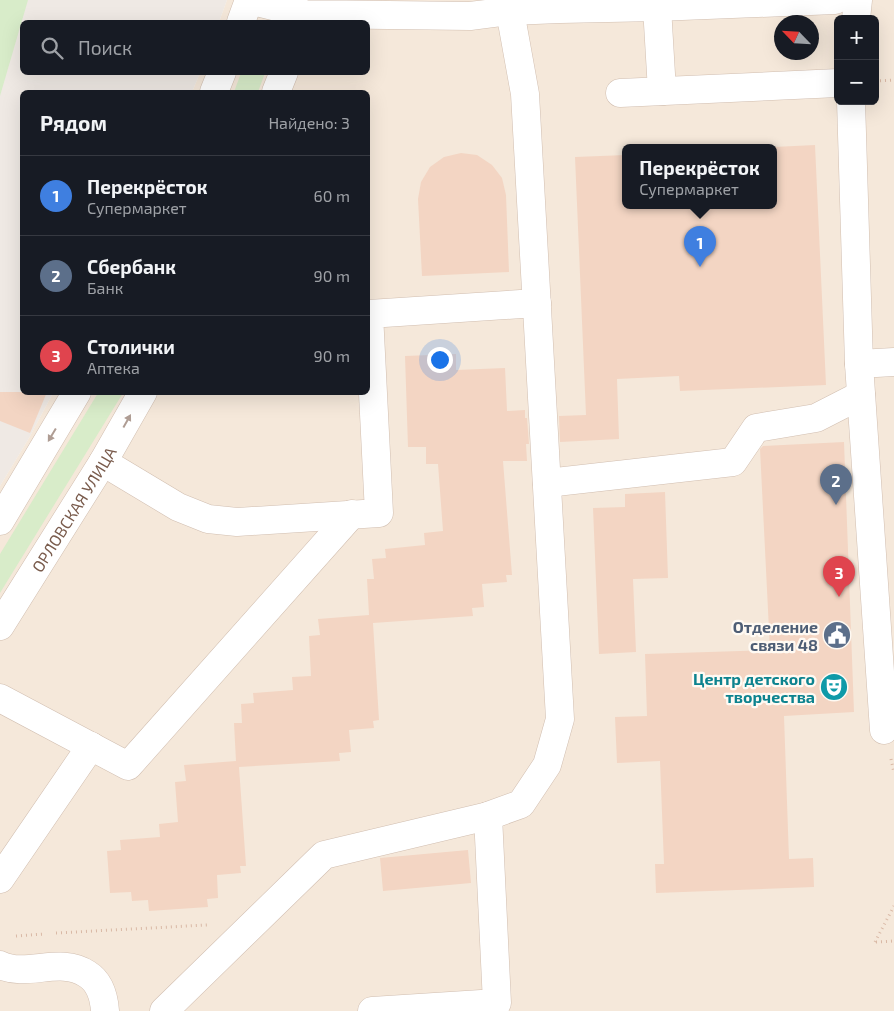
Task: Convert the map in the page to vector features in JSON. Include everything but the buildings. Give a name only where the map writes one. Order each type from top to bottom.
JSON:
[{"type":"street","points":[[241,20],[249,0],[306,12],[470,16],[510,11],[835,0]]},
{"type":"street","points":[[856,15],[858,0]]},
{"type":"street","points":[[656,7],[662,91]]},
{"type":"street","points":[[164,1011],[324,855],[431,828],[488,816],[521,804],[547,765],[560,719],[525,94],[510,11]]},
{"type":"street","points":[[215,90],[221,75]]},
{"type":"street","points":[[277,90],[283,75]]},
{"type":"street","points":[[620,93],[834,83]]},
{"type":"street","points":[[851,105],[859,364],[884,730]]},
{"type":"street","points":[[103,462],[178,507],[208,519],[237,522],[379,512],[370,314],[537,303]]},
{"type":"street","points":[[859,364],[894,362]]},
{"type":"street","points":[[0,521],[75,395]]},
{"type":"street","name":"ОРЛОВСКАЯ УЛИЦА","points":[[0,626],[103,462],[141,395]]},
{"type":"street","points":[[547,482],[733,462],[756,428],[816,418],[861,395]]},
{"type":"street","points":[[0,698],[128,766],[352,514]]},
{"type":"street","points":[[0,879],[91,746]]},
{"type":"street","points":[[372,1011],[497,1003],[488,816]]},
{"type":"street","points":[[0,965],[18,969],[64,966],[81,970],[92,977],[100,987],[105,1011]]},
{"type":"path","points":[[879,81],[894,80]]},
{"type":"path","points":[[894,906],[876,942],[894,941]]},
{"type":"path","points":[[10,936],[255,922]]},
{"type":"shaded area","points":[[0,0],[227,0],[220,20],[20,20],[20,75],[199,75],[193,90],[20,90],[20,395],[52,395],[0,486]]},
{"type":"shaded area","points":[[227,0],[894,0],[894,1011],[0,1011],[0,486],[52,395],[370,395],[370,90],[193,90],[199,75],[370,75],[370,20],[220,20]]},
{"type":"green space","points":[[0,0],[28,0],[22,20],[20,20],[20,27],[0,96]]},
{"type":"green space","points":[[240,75],[264,75],[259,90],[235,90]]},
{"type":"green space","points":[[97,395],[122,395],[0,593],[0,554]]},
{"type":"place","name":"Перекрёсток","points":[[700,267]]},
{"type":"place","name":"Сбербанк","points":[[836,505]]},
{"type":"place","name":"Столички","points":[[839,597]]},
{"type":"place","name":"Отделение связи 48","points":[[837,635]]},
{"type":"place","name":"Центр детского творчества","points":[[834,687]]}]
